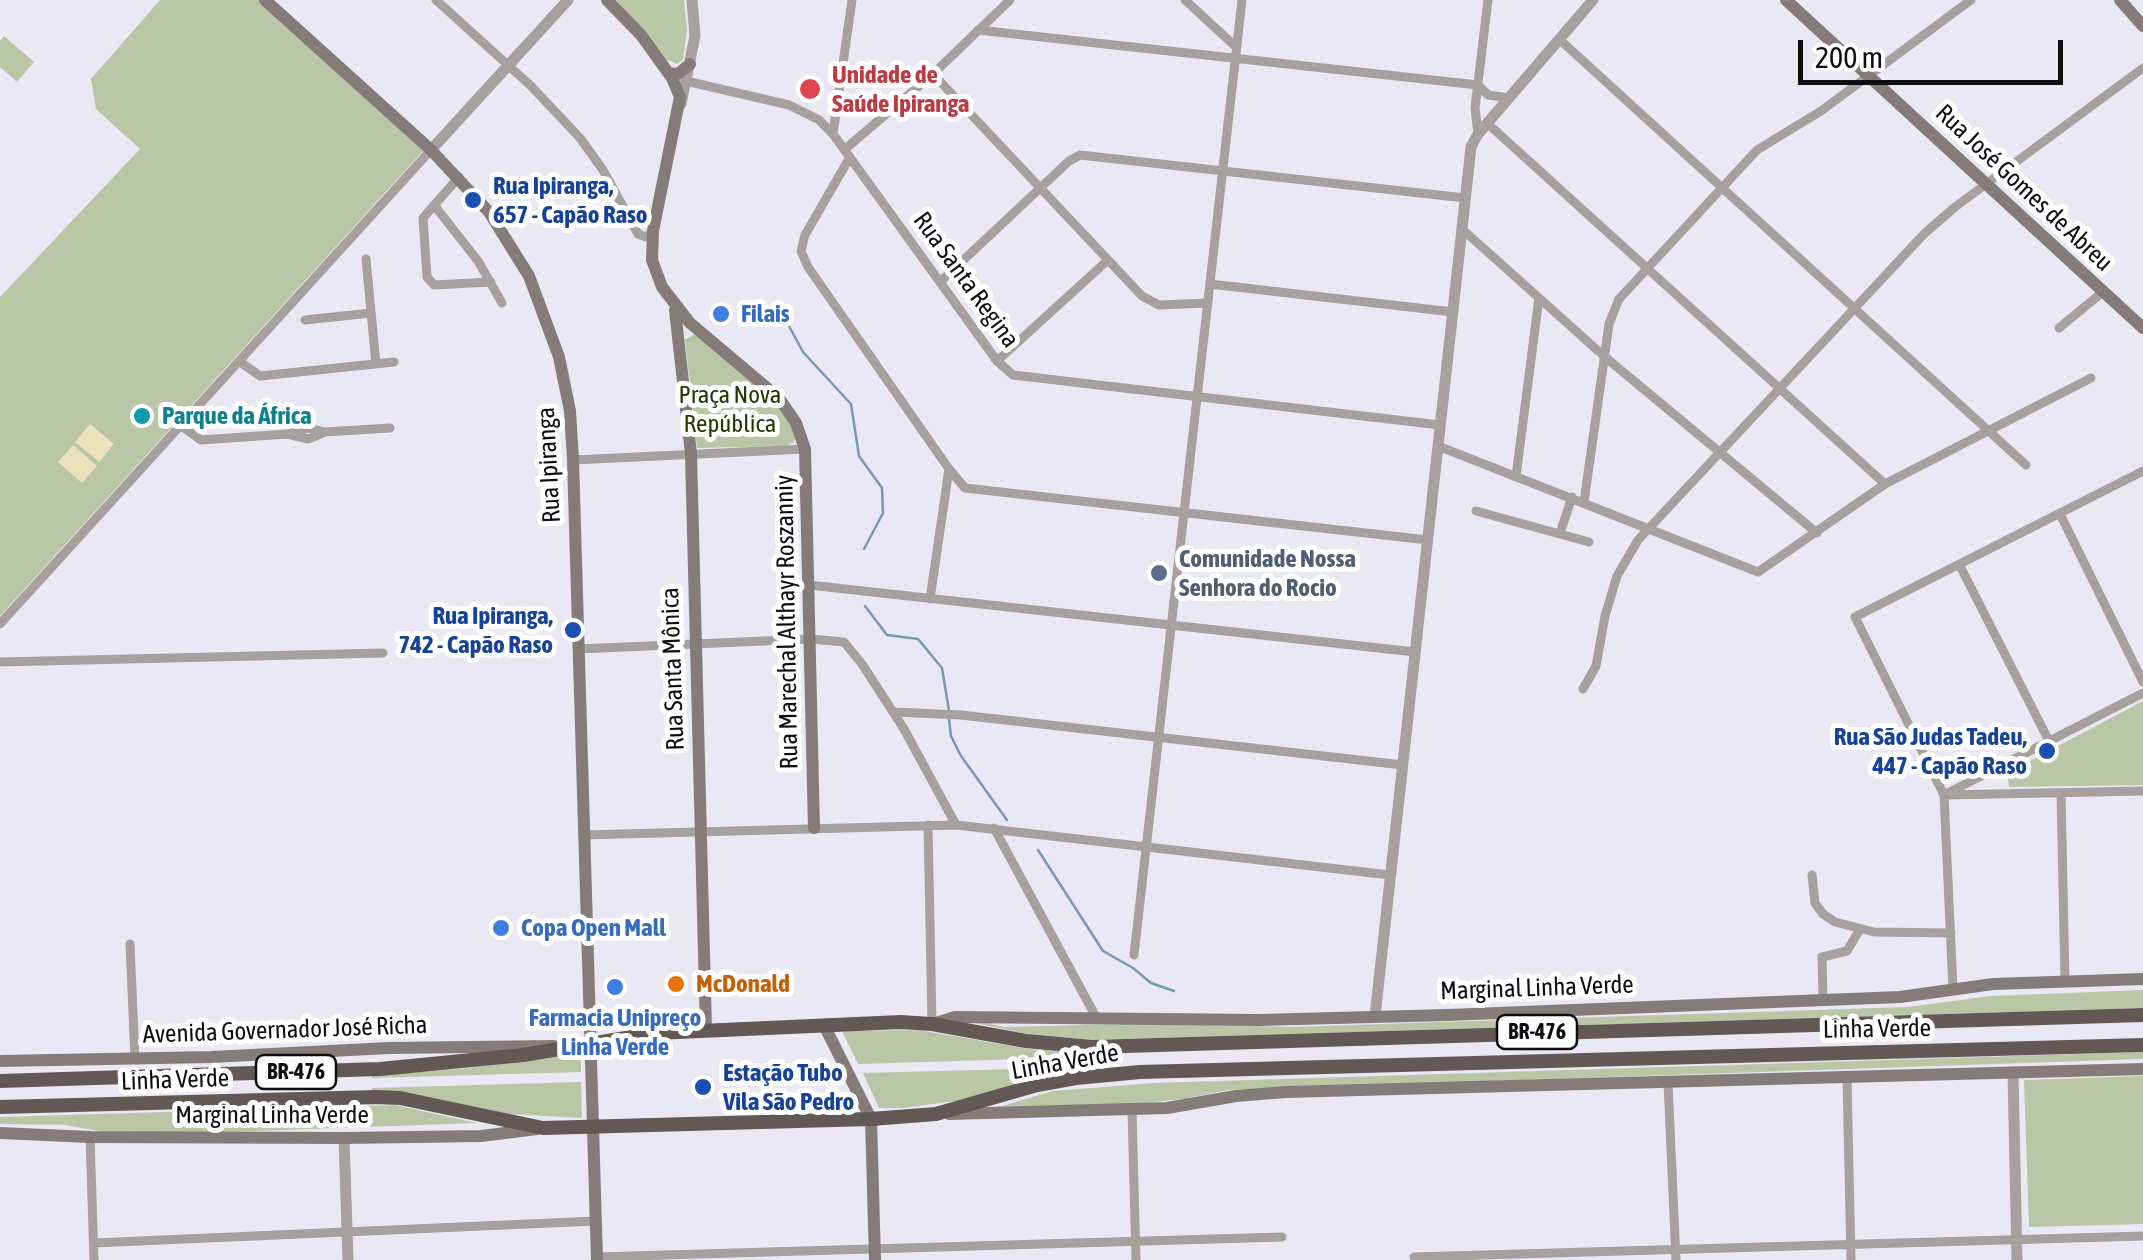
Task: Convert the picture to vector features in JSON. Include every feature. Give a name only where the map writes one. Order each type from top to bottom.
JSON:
[{"type":"highway","name":"Linha Verde","points":[[0,1081],[380,1069],[523,1055],[706,1030],[824,1025],[932,1024],[1026,1042],[1092,1047],[2143,1015]]},
{"type":"highway","name":"Linha Verde","points":[[0,1107],[400,1098],[543,1128],[936,1114],[1037,1085],[1140,1072],[2143,1045]]},
{"type":"main road","points":[[607,0],[641,35],[679,90],[681,104]]},
{"type":"main road","name":"Rua José Gomes de Abreu","points":[[1786,0],[2143,328]]},
{"type":"main road","points":[[2120,0],[2143,26]]},
{"type":"main road","name":"Rua Ipiranga","points":[[274,3],[431,150],[504,232],[539,298],[567,390],[573,460],[597,1258]]},
{"type":"main road","points":[[668,73],[678,74],[690,64]]},
{"type":"main road","name":"Rua Marechal Althayr Roszanniy","points":[[681,104],[653,232],[652,260],[675,308],[779,398],[796,423],[805,449],[814,828]]},
{"type":"main road","name":"Rua Santa Mônica","points":[[675,308],[691,454],[706,1030]]},
{"type":"main road","name":"Marginal Linha Verde","points":[[932,1024],[955,1017],[1260,1020],[1375,1016],[1900,996],[1993,984],[2143,979]]},
{"type":"main road","points":[[824,1025],[871,1118],[874,1254]]},
{"type":"main road","name":"Avenida Governador José Richa","points":[[0,1062],[572,1046]]},
{"type":"main road","points":[[936,1114],[1132,1110],[1286,1092],[2143,1069]]},
{"type":"main road","name":"Marginal Linha Verde","points":[[0,1133],[344,1138],[481,1136],[543,1128]]},
{"type":"street","points":[[436,0],[555,110],[587,147],[636,231],[644,237],[653,232]]},
{"type":"street","points":[[0,624],[568,0]]},
{"type":"street","name":"Rua Marechal Althayr Roszanniy","points":[[681,104],[695,36],[692,0]]},
{"type":"street","points":[[833,134],[852,0]]},
{"type":"street","points":[[1010,0],[847,154],[805,235],[801,251],[950,470],[965,488],[1428,540]]},
{"type":"street","points":[[1185,0],[1236,47]]},
{"type":"street","points":[[1134,954],[1242,0]]},
{"type":"street","points":[[1478,134],[1475,116],[1488,0]]},
{"type":"street","points":[[1375,1016],[1472,147],[1487,123],[1593,0]]},
{"type":"street","points":[[1584,502],[1615,306],[1757,150],[1869,76],[1971,0]]},
{"type":"street","points":[[978,30],[1478,84],[1488,94],[1508,98]]},
{"type":"street","points":[[1559,40],[2026,465]]},
{"type":"street","points":[[1584,689],[1596,666],[1617,576],[1630,550],[1650,527],[1924,234],[2143,68]]},
{"type":"street","points":[[933,74],[1150,301],[1169,306],[1208,304]]},
{"type":"street","name":"Rua Santa Regina","points":[[686,81],[799,108],[818,120],[833,134],[997,361],[1013,376],[1440,425]]},
{"type":"street","points":[[1487,123],[1884,484]]},
{"type":"street","points":[[940,282],[1070,161],[1085,155],[1466,198]]},
{"type":"street","points":[[431,298],[434,285],[426,270],[423,218],[458,178]]},
{"type":"street","points":[[434,206],[467,244],[502,303]]},
{"type":"street","points":[[1462,229],[1605,357],[1816,532]]},
{"type":"street","points":[[366,259],[376,364]]},
{"type":"street","points":[[997,361],[1108,260]]},
{"type":"street","points":[[434,285],[491,282]]},
{"type":"street","points":[[1210,284],[1453,312]]},
{"type":"street","points":[[2059,328],[2104,292]]},
{"type":"street","points":[[1516,476],[1539,298]]},
{"type":"street","points":[[305,320],[371,313]]},
{"type":"street","points":[[239,361],[260,376],[394,362]]},
{"type":"street","points":[[1438,446],[1758,572],[1884,484],[2090,378]]},
{"type":"street","points":[[180,426],[198,440],[287,434],[309,428],[325,432],[390,428]]},
{"type":"street","points":[[573,460],[805,449]]},
{"type":"street","points":[[930,598],[950,470]]},
{"type":"street","points":[[1953,990],[1944,796],[1855,616],[2143,472]]},
{"type":"street","points":[[1560,533],[1572,498]]},
{"type":"street","points":[[1476,511],[1589,542]]},
{"type":"street","points":[[2060,514],[2143,682]]},
{"type":"street","points":[[1959,564],[2049,741]]},
{"type":"street","points":[[810,585],[1415,652]]},
{"type":"street","points":[[579,649],[838,640],[849,646],[894,712],[956,825]]},
{"type":"street","points":[[0,662],[383,654]]},
{"type":"street","points":[[1944,796],[2143,693]]},
{"type":"street","points":[[894,712],[961,714],[1402,765]]},
{"type":"street","points":[[1997,768],[1999,794]]},
{"type":"street","points":[[1944,796],[2143,791]]},
{"type":"street","points":[[2061,793],[2065,981]]},
{"type":"street","points":[[928,825],[932,1024]]},
{"type":"street","points":[[584,835],[956,825],[1390,875]]},
{"type":"street","points":[[994,828],[1096,1018]]},
{"type":"street","points":[[1812,875],[1813,896],[1823,914],[1836,922],[1884,933],[1951,933]]},
{"type":"street","points":[[1823,999],[1822,957],[1847,951],[1860,930]]},
{"type":"street","points":[[130,944],[135,1058]]},
{"type":"street","points":[[2012,1074],[2017,1260]]},
{"type":"street","points":[[1847,1079],[1851,1260]]},
{"type":"street","points":[[1668,1083],[1676,1255]]},
{"type":"street","points":[[1132,1110],[1136,1260]]},
{"type":"street","points":[[90,1137],[94,1260]]},
{"type":"street","points":[[344,1138],[348,1260]]},
{"type":"street","points":[[94,1243],[596,1221]]},
{"type":"street","points":[[597,1258],[874,1254],[1282,1236]]},
{"type":"street","points":[[1414,1257],[1676,1255],[1850,1242],[2143,1236]]},
{"type":"green space","points":[[160,0],[258,0],[423,151],[0,616],[0,297],[140,149],[96,109],[91,79]]},
{"type":"green space","points":[[616,0],[684,0],[687,30],[683,60],[677,64],[667,60]]},
{"type":"green space","points":[[4,36],[34,62],[17,82],[0,67],[0,41]]},
{"type":"green space","name":"Praça Nova República","points":[[699,336],[774,401],[791,422],[794,442],[786,446],[697,448],[685,340]]},
{"type":"green space","points":[[2143,701],[2143,785],[2009,787],[2007,773]]},
{"type":"green space","points":[[2143,990],[2143,1008],[1093,1040],[1032,1035],[965,1021],[990,1019],[991,1024],[1004,1027],[1168,1023],[1288,1027],[1908,1007],[1991,996]]},
{"type":"green space","points":[[918,1030],[1029,1049],[1090,1053],[1090,1057],[858,1064],[842,1031]]},
{"type":"green space","points":[[581,1052],[581,1072],[372,1078],[372,1075],[461,1069]]},
{"type":"green space","points":[[2143,1052],[2143,1059],[1229,1090],[1126,1105],[1002,1106],[1053,1091],[1154,1083]]},
{"type":"green space","points":[[1091,1067],[964,1100],[903,1108],[879,1108],[863,1073]]},
{"type":"green space","points":[[2143,1076],[2143,1224],[2029,1227],[2024,1080]]},
{"type":"green space","points":[[581,1082],[582,1118],[509,1114],[428,1097],[372,1091],[372,1088]]},
{"type":"green space","points":[[395,1105],[477,1123],[227,1132],[99,1131],[65,1125],[0,1124],[0,1117]]},
{"type":"sand","points":[[90,424],[114,444],[99,462],[75,442]]},
{"type":"sand","points":[[73,445],[97,466],[82,483],[58,462]]},
{"type":"waterway","points":[[783,315],[803,352],[851,404],[859,456],[882,488],[883,513],[864,549]]},
{"type":"waterway","points":[[865,606],[887,635],[918,639],[942,668],[949,711]]},
{"type":"waterway","points":[[949,719],[951,736],[961,756],[1007,820]]},
{"type":"waterway","points":[[1038,850],[1103,951],[1151,983],[1174,991]]},
{"type":"place","name":"Unidade de Saúde Ipiranga","points":[[810,89]]},
{"type":"place","name":"Rua Ipiranga, 657 - Capão Raso","points":[[473,200]]},
{"type":"place","name":"Filais","points":[[721,314]]},
{"type":"place","name":"Parque da África","points":[[142,416]]},
{"type":"place","name":"Comunidade Nossa Senhora do Rocio","points":[[1159,573]]},
{"type":"place","name":"Rua Ipiranga, 742 - Capão Raso","points":[[573,630]]},
{"type":"place","name":"Rua São Judas Tadeu, 447 - Capão Raso","points":[[2047,751]]},
{"type":"place","name":"Copa Open Mall","points":[[501,928]]},
{"type":"place","name":"McDonald","points":[[676,984]]},
{"type":"place","name":"Farmacia Unipreço Linha Verde","points":[[615,987]]},
{"type":"place","name":"Estação Tubo Vila São Pedro","points":[[703,1087]]}]
